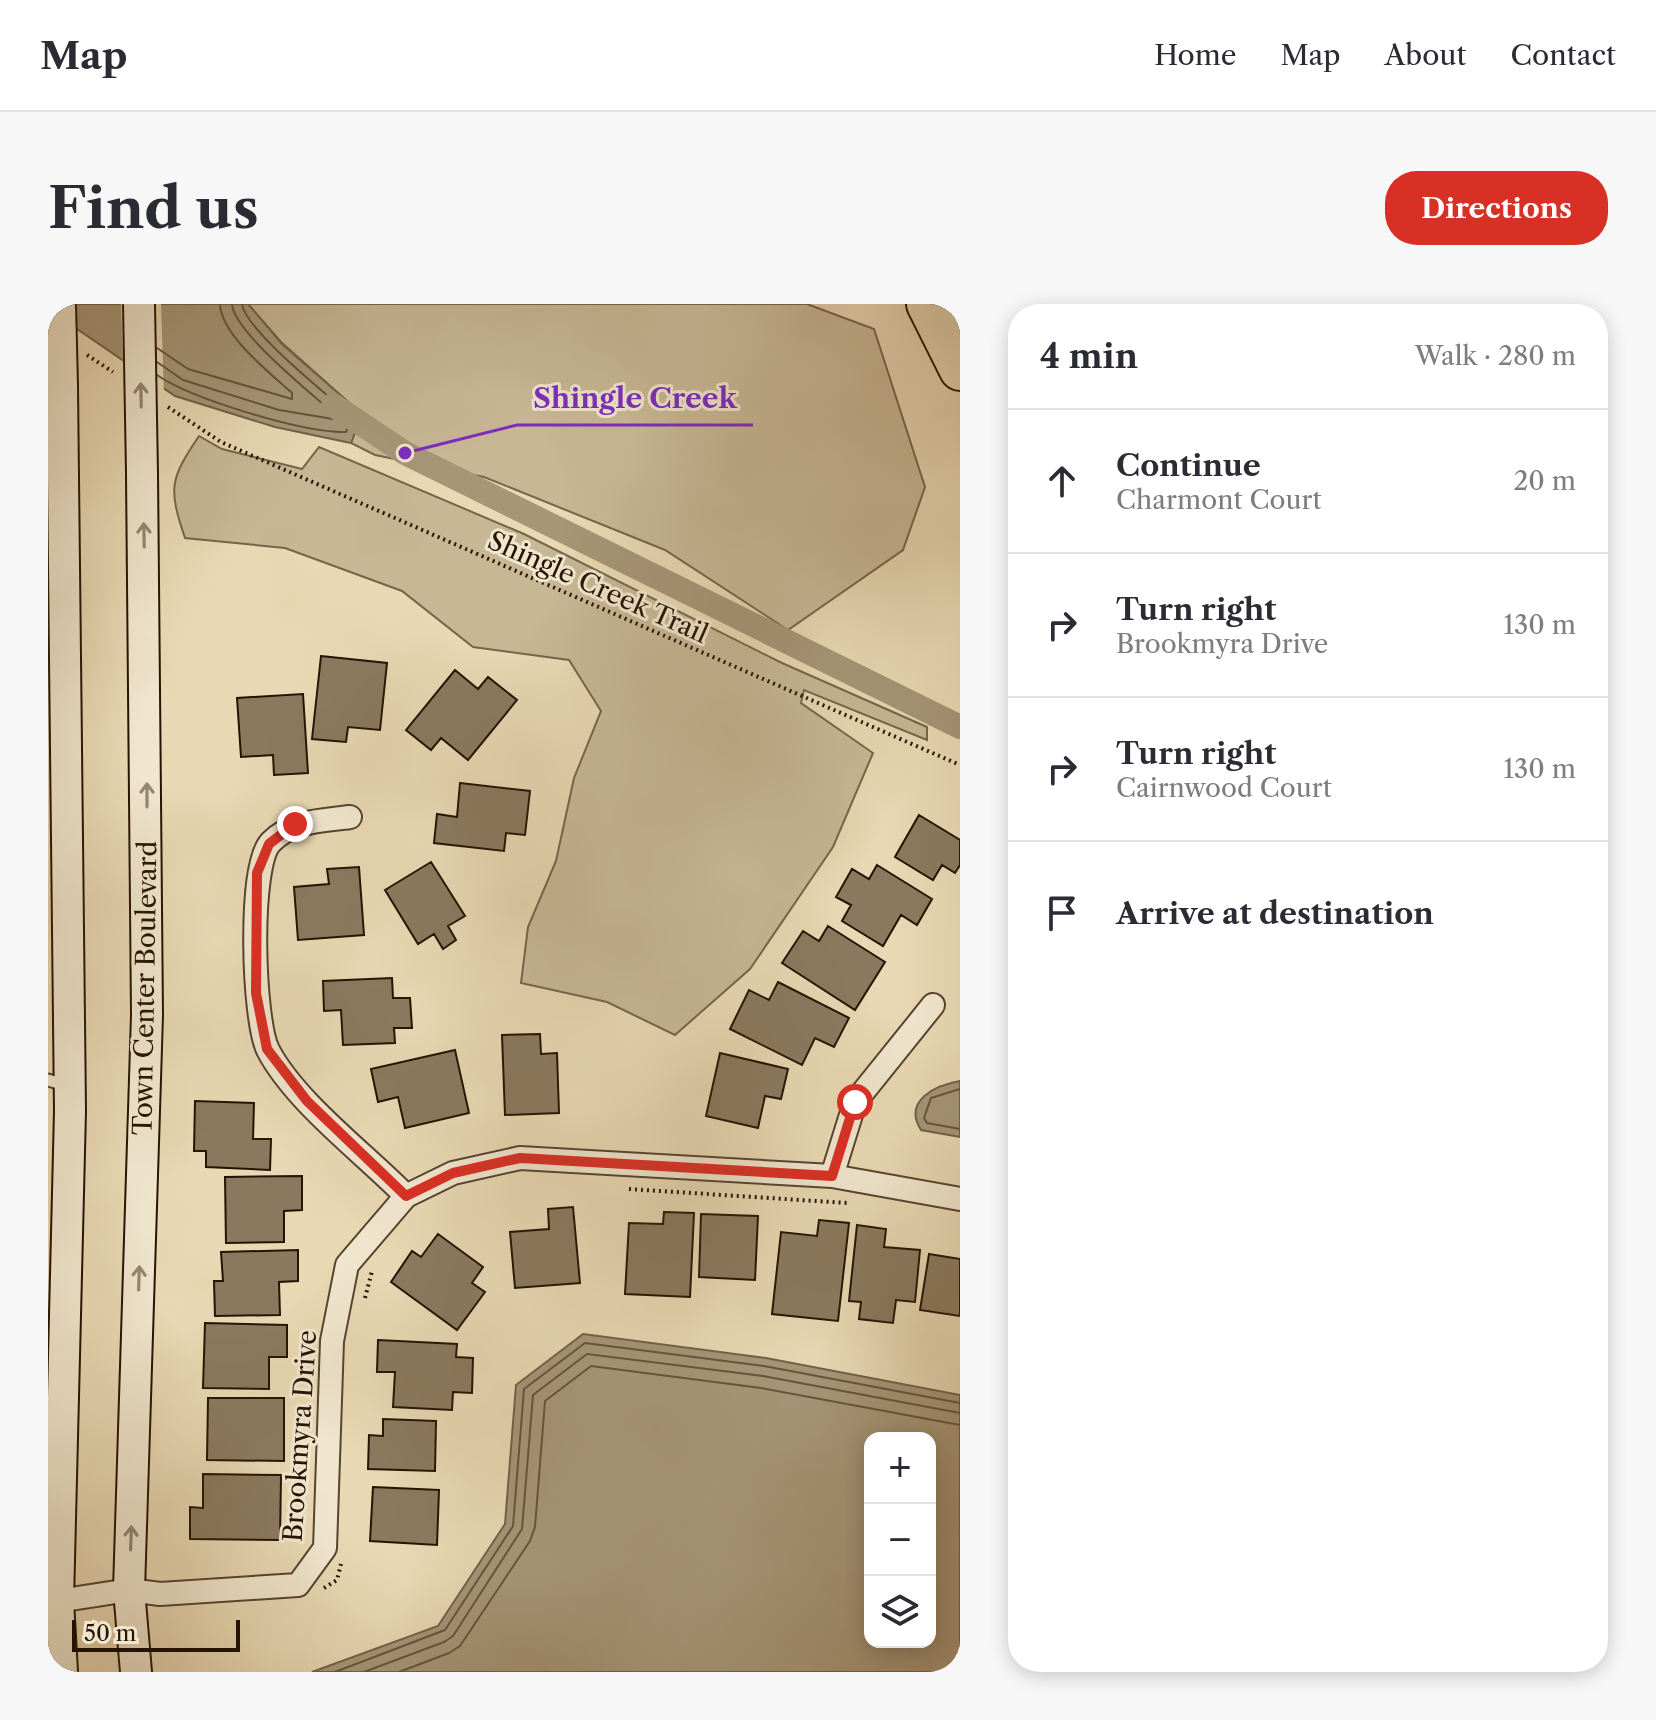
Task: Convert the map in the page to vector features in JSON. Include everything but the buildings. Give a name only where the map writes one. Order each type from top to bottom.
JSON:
[{"type":"highway","points":[[927,304],[960,370]]},
{"type":"street","points":[[60,304],[59,1083],[53,1602],[62,1672]]},
{"type":"street","name":"Town Center Boulevard","points":[[136,1672],[129,1590],[147,1015],[139,304]]},
{"type":"street","points":[[350,817],[295,824],[269,844],[257,873],[256,993],[267,1049],[307,1101],[406,1196]]},
{"type":"street","points":[[832,1176],[855,1102],[933,1005]]},
{"type":"street","name":"Brookmyra Drive","points":[[53,1602],[129,1590],[160,1594],[298,1585],[325,1548],[332,1341],[347,1265],[406,1196],[453,1173],[520,1158],[832,1176],[960,1199]]},
{"type":"path","name":"Shingle Creek Trail","points":[[221,442],[960,765]]},
{"type":"path","points":[[622,1188],[856,1204]]},
{"type":"path","points":[[364,1303],[376,1257]]},
{"type":"path","points":[[315,1594],[337,1580],[344,1552]]},
{"type":"shaded area","points":[[248,304],[807,304],[874,329],[925,487],[903,550],[788,630],[665,550],[484,477],[375,455],[351,443],[359,422],[354,407],[281,342]]},
{"type":"shaded area","points":[[199,436],[222,449],[302,469],[319,447],[524,534],[782,663],[927,727],[927,740],[804,690],[801,703],[873,753],[833,847],[750,969],[675,1035],[607,1002],[521,983],[528,927],[556,861],[574,778],[601,711],[569,660],[473,647],[402,591],[285,548],[185,538],[176,507],[175,484],[182,463]]},
{"type":"water","points":[[48,304],[248,304],[282,344],[354,407],[359,422],[351,443],[275,427],[175,396],[48,309]]},
{"type":"water","points":[[960,1081],[960,1137],[921,1130],[916,1119],[919,1102],[933,1090]]},
{"type":"water","points":[[583,1334],[766,1358],[960,1395],[960,1672],[312,1672],[438,1626],[505,1524],[516,1385]]},
{"type":"pier","points":[[121,304],[161,304],[164,394],[123,365]]},
{"type":"waterway","points":[[333,405],[405,453],[960,727]]},
{"type":"place","name":"Shingle Creek","points":[[405,453]]},
{"type":"route","points":[[295,824],[269,844],[257,873],[256,993],[267,1049],[307,1101],[406,1196],[453,1173],[520,1158],[832,1176],[855,1102]]}]
